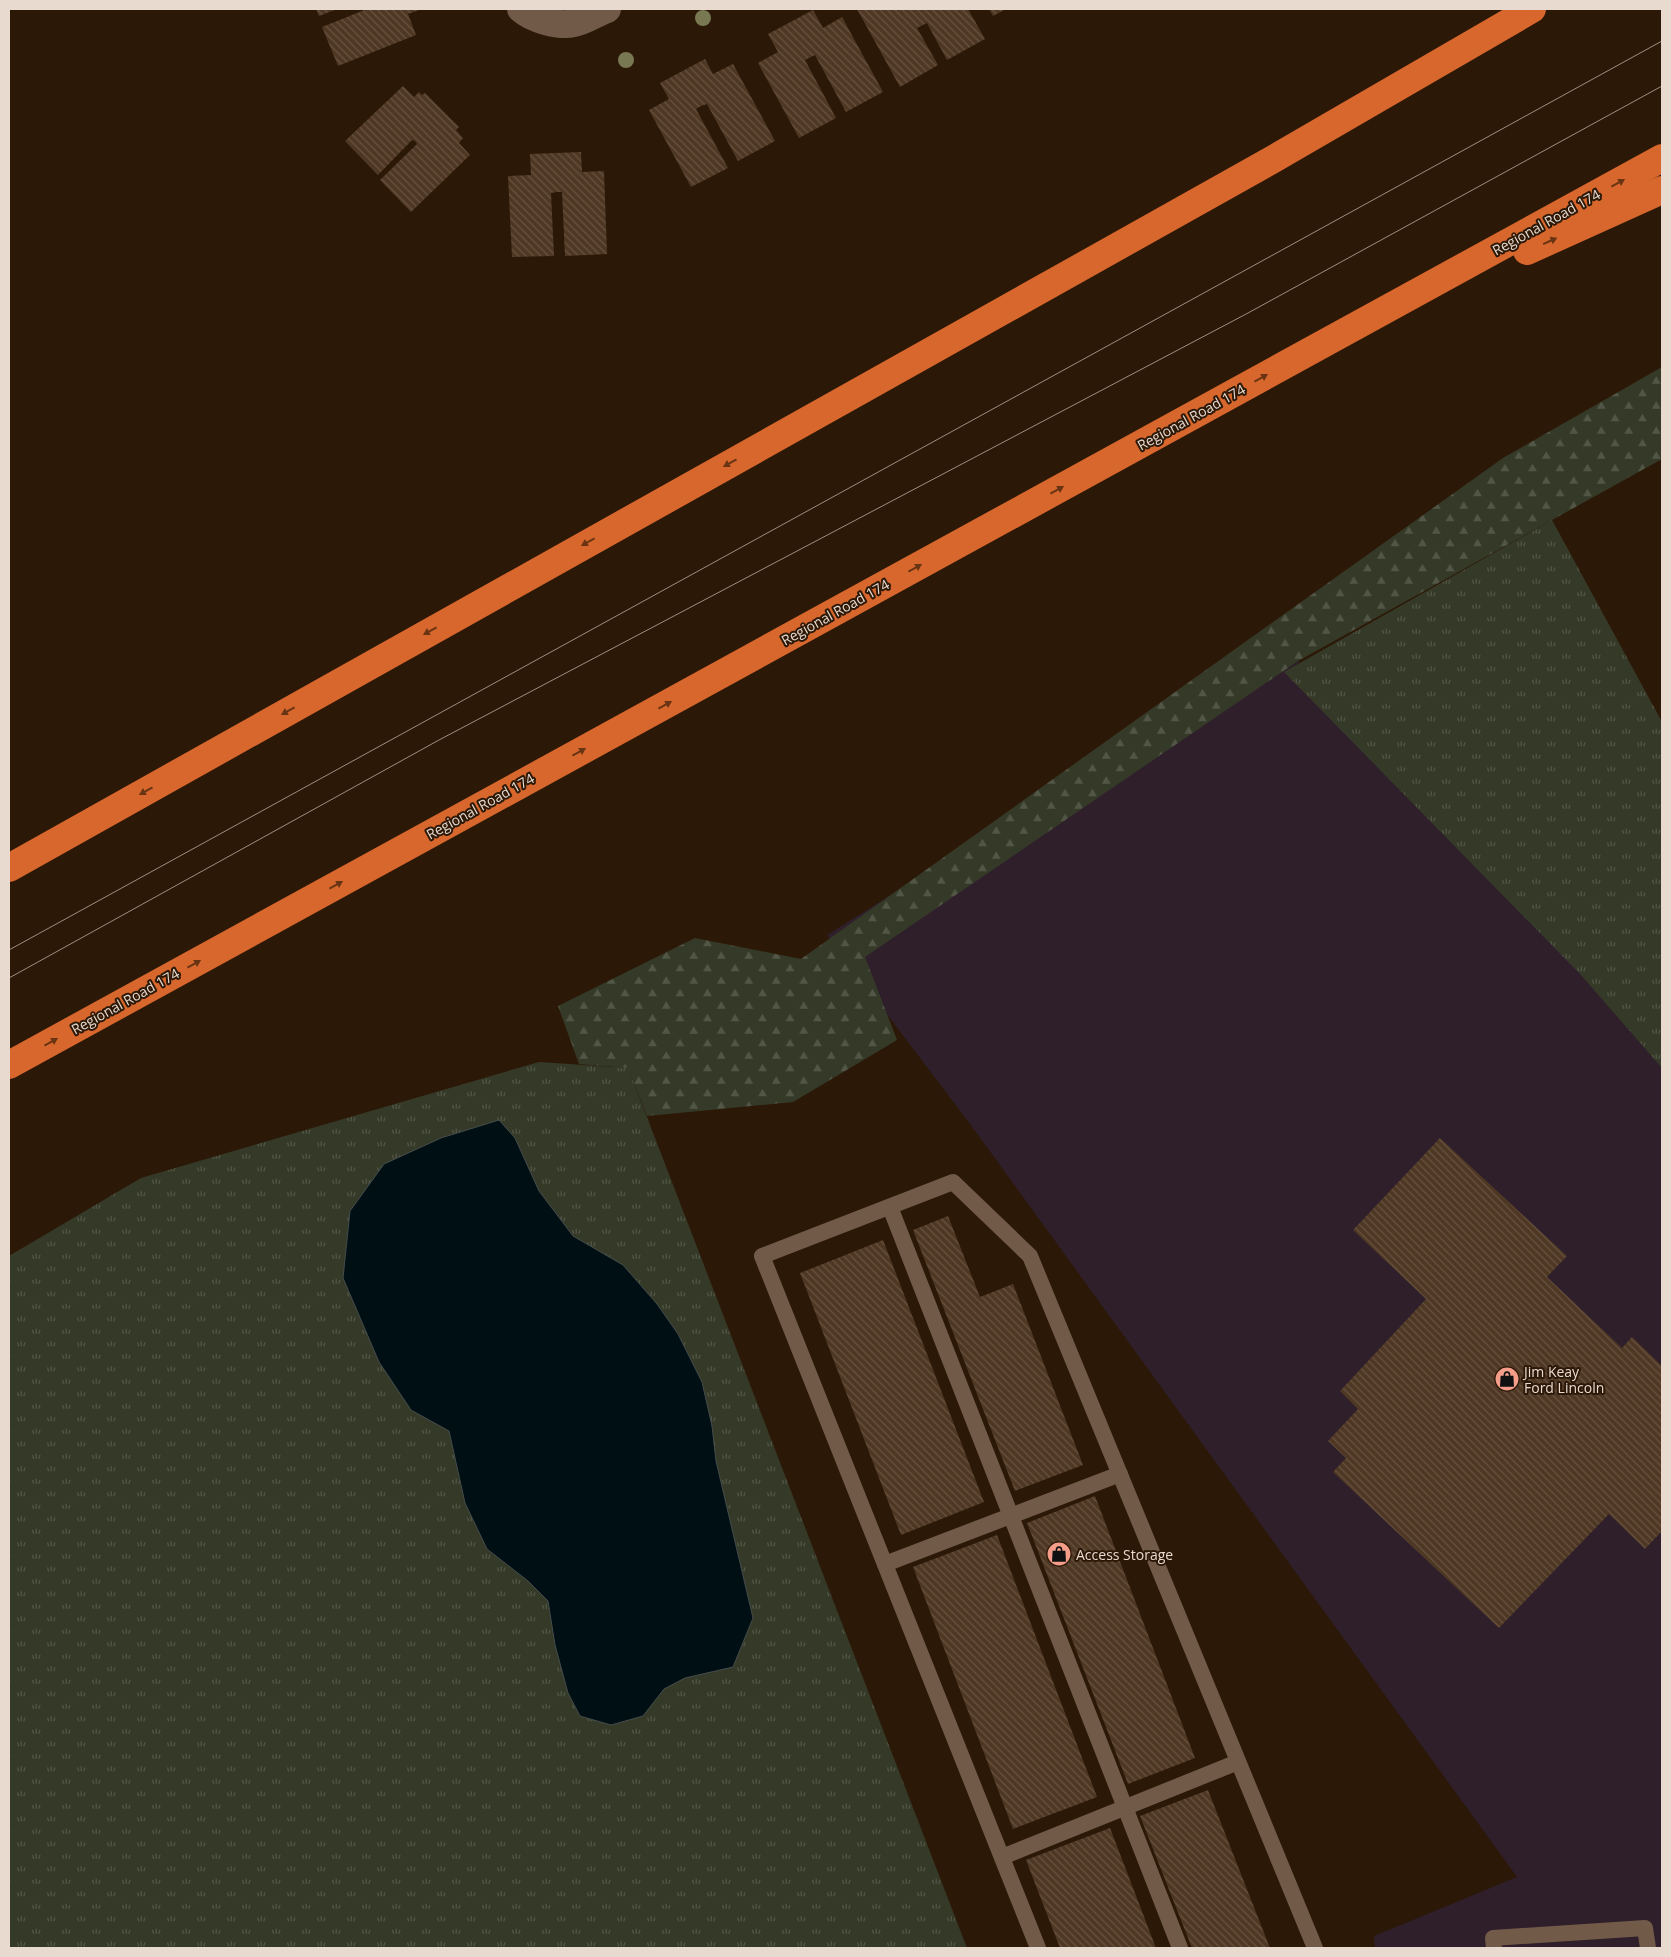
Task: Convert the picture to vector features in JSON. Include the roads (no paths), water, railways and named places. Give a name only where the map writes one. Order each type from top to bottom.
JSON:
[{"type":"highway","points":[[772,439],[1212,188],[1497,9]]},
{"type":"highway","points":[[9,868],[1270,161],[1532,9]]},
{"type":"highway","name":"Regional Road 174","points":[[9,1065],[1662,158]]},
{"type":"highway","points":[[1330,341],[1662,190]]},
{"type":"street","points":[[521,9],[528,15],[549,21],[572,24],[606,9]]},
{"type":"lane","points":[[1038,1948],[762,1256],[953,1182],[1030,1256],[1315,1948]]},
{"type":"lane","points":[[890,1207],[1180,1948]]},
{"type":"lane","points":[[885,1564],[1120,1474]]},
{"type":"lane","points":[[1002,1857],[1238,1762]]},
{"type":"lane","points":[[1494,1948],[1493,1938],[1645,1928],[1648,1948]]},
{"type":"tram line","points":[[9,950],[1662,41]]},
{"type":"tram line","points":[[9,978],[439,740],[1248,313],[1662,86]]},
{"type":"place","name":"Jim Keay Ford Lincoln","points":[[1507,1379]]},
{"type":"place","name":"Access Storage","points":[[1059,1554]]}]
